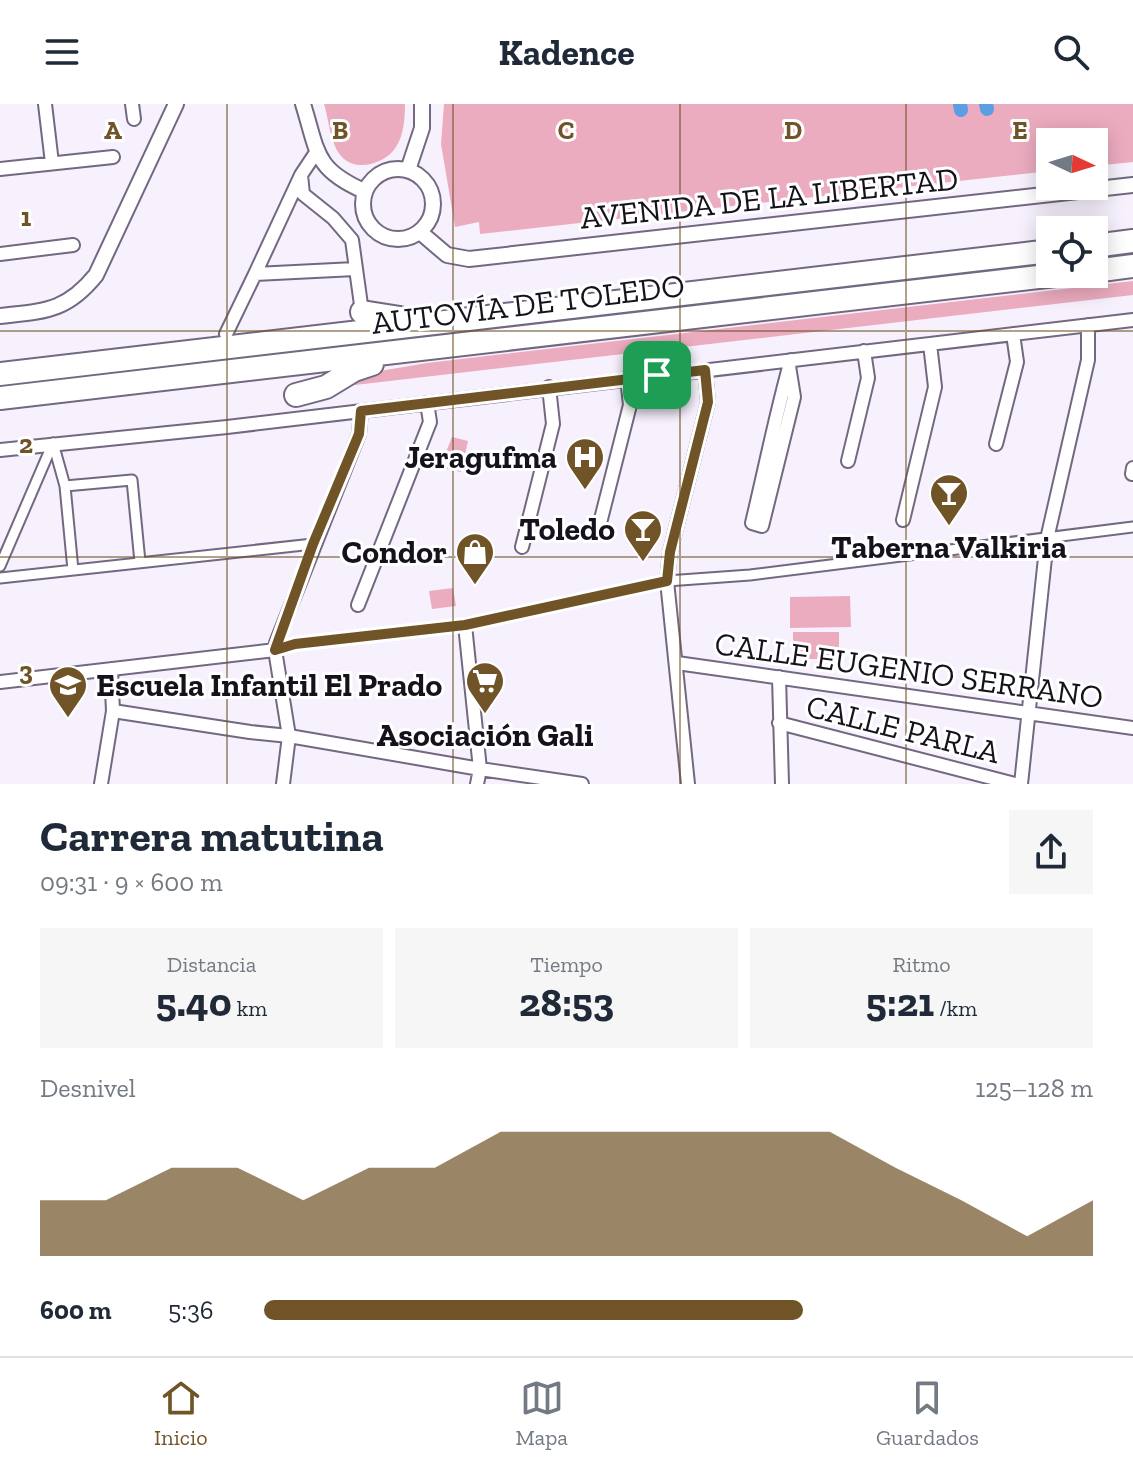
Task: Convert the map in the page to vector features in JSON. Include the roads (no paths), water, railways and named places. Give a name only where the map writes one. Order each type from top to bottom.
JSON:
[{"type":"highway","points":[[1108,244],[1133,241]]},
{"type":"highway","name":"AUTOVÍA DE TOLEDO","points":[[0,374],[1036,253]]},
{"type":"highway","points":[[1108,269],[1133,266]]},
{"type":"highway","name":"AUTOVÍA DE TOLEDO","points":[[0,398],[1036,277]]},
{"type":"highway","points":[[362,312],[425,322]]},
{"type":"highway","points":[[157,356],[226,334]]},
{"type":"highway","points":[[296,395],[326,387],[354,370],[426,350]]},
{"type":"highway","points":[[123,383],[159,388],[207,386]]},
{"type":"street","points":[[45,104],[52,163]]},
{"type":"street","points":[[132,104],[134,119]]},
{"type":"street","points":[[0,316],[61,306],[82,293],[96,275],[176,104]]},
{"type":"street","points":[[303,104],[317,151],[327,170],[364,191]]},
{"type":"street","points":[[408,170],[422,128],[422,104]]},
{"type":"street","points":[[226,334],[301,175],[317,151]]},
{"type":"street","points":[[0,169],[113,157]]},
{"type":"street","points":[[397,168],[408,170],[422,178],[433,197],[429,220],[420,232],[408,239],[394,240],[373,230],[363,212],[364,191],[380,173],[397,168]]},
{"type":"street","points":[[301,175],[303,194],[333,218],[352,240],[362,312]]},
{"type":"street","name":"AVENIDA DE LA LIBERTAD","points":[[420,232],[447,255],[469,259],[1133,185]]},
{"type":"street","points":[[0,254],[73,245]]},
{"type":"street","points":[[255,274],[355,269]]},
{"type":"street","points":[[0,450],[361,411],[627,378],[790,363],[864,351],[1133,320]]},
{"type":"street","points":[[1021,784],[1047,539],[1089,351],[1088,325]]},
{"type":"street","points":[[996,444],[1017,362],[1013,334]]},
{"type":"street","points":[[903,520],[935,387],[930,344]]},
{"type":"street","points":[[848,461],[868,378],[864,351]]},
{"type":"street","points":[[790,363],[794,397],[762,526],[752,523],[790,363]]},
{"type":"street","points":[[688,784],[667,581],[670,552],[708,402],[705,370]]},
{"type":"street","points":[[599,527],[630,405],[627,378]]},
{"type":"street","points":[[522,547],[553,424],[549,387]]},
{"type":"street","points":[[358,605],[430,422],[427,403]]},
{"type":"street","points":[[283,784],[289,736],[275,650],[313,544],[359,434],[361,411]]},
{"type":"street","points":[[53,443],[65,486],[73,570]]},
{"type":"street","points":[[0,566],[53,443]]},
{"type":"street","points":[[65,486],[132,480],[140,562]]},
{"type":"street","points":[[0,682],[465,625],[667,581],[750,575],[1133,527]]},
{"type":"street","points":[[0,578],[313,544]]},
{"type":"street","points":[[465,625],[480,769],[477,784]]},
{"type":"street","name":"CALLE EUGENIO SERRANO","points":[[677,663],[1133,728]]},
{"type":"street","points":[[101,784],[113,711],[111,669]]},
{"type":"street","points":[[779,677],[782,784]]},
{"type":"street","points":[[113,711],[289,736],[578,784]]},
{"type":"street","name":"CALLE PARLA","points":[[779,723],[1015,784]]},
{"type":"waterway","points":[[960,104],[961,110]]},
{"type":"waterway","points":[[986,104],[987,109]]},
{"type":"place","name":"Jeragufma","points":[[585,491]]},
{"type":"place","name":"Taberna Valkiria","points":[[949,527]]},
{"type":"place","name":"Toledo","points":[[643,563]]},
{"type":"place","name":"Condor","points":[[475,586]]},
{"type":"place","name":"Asociación Gali","points":[[485,715]]},
{"type":"place","name":"Escuela Infantil El Prado","points":[[68,719]]}]
